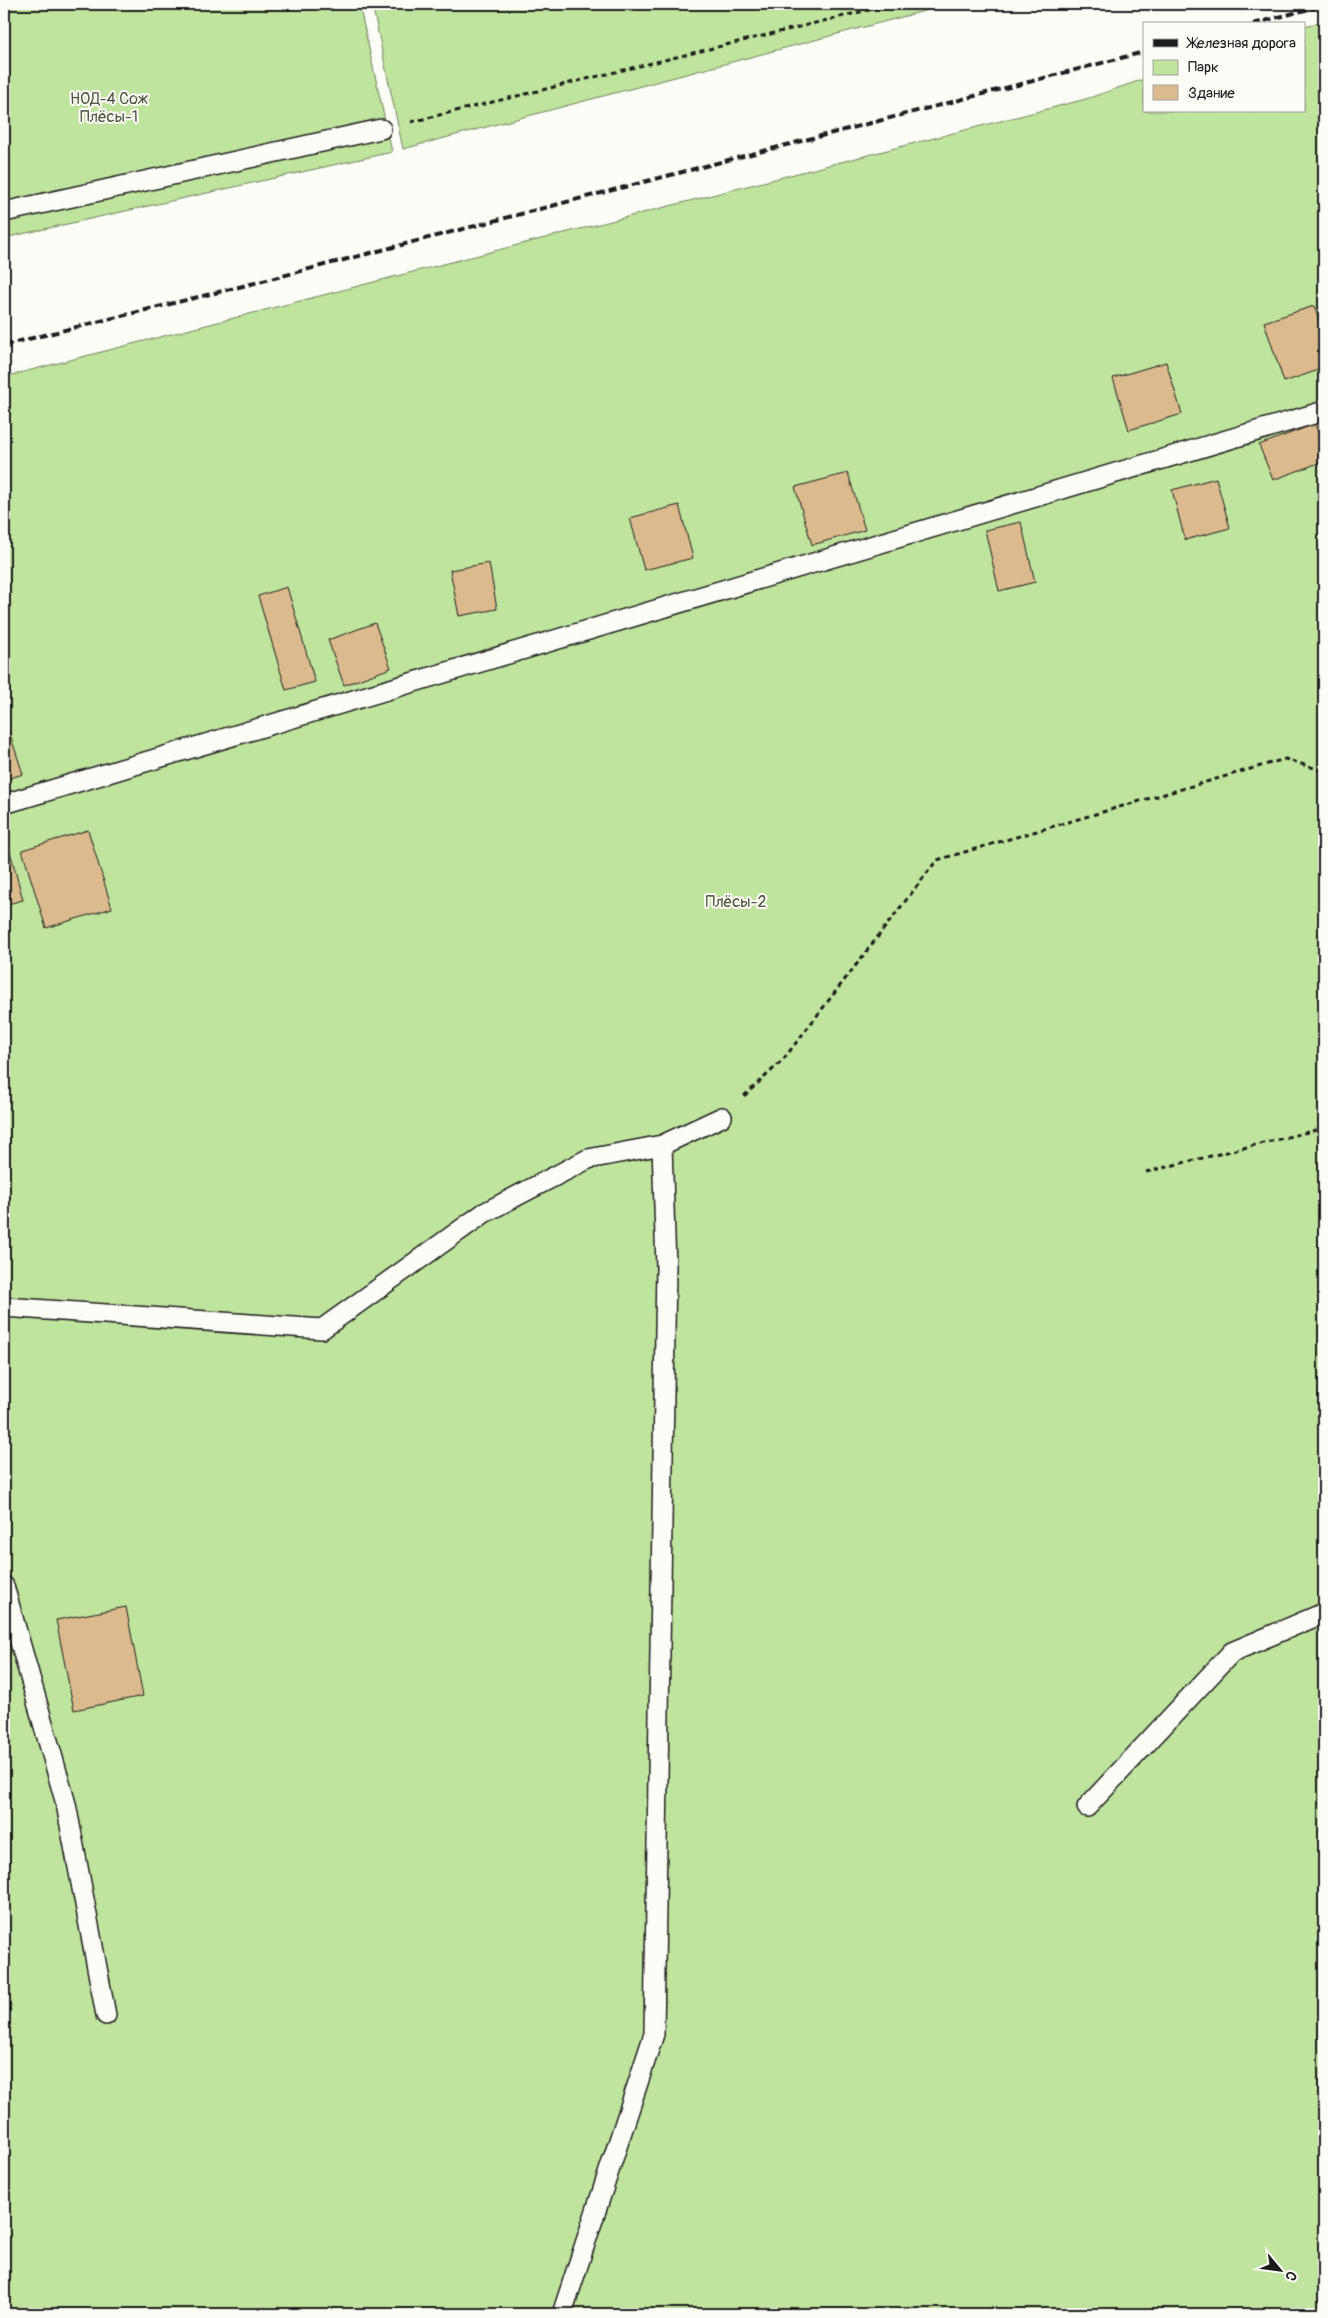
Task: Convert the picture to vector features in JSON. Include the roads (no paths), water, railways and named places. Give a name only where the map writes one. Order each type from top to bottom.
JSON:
[{"type":"lane","points":[[4,212],[381,129]]},
{"type":"lane","points":[[4,804],[1324,411]]},
{"type":"lane","points":[[4,1307],[322,1329],[484,1213],[588,1159],[662,1145],[722,1116]]},
{"type":"lane","points":[[562,2314],[654,2034],[666,1267],[662,1145]]},
{"type":"lane","points":[[4,1586],[66,1804],[106,2015]]},
{"type":"lane","points":[[1087,1807],[1232,1652],[1324,1613]]},
{"type":"railway","points":[[1260,22],[1324,5]]},
{"type":"railway","points":[[4,345],[259,282],[1143,52]]},
{"type":"park label","name":"НОД-4 Сож Плёсы-1","points":[[109,108]]},
{"type":"park label","name":"Плёсы-2","points":[[736,902]]}]
